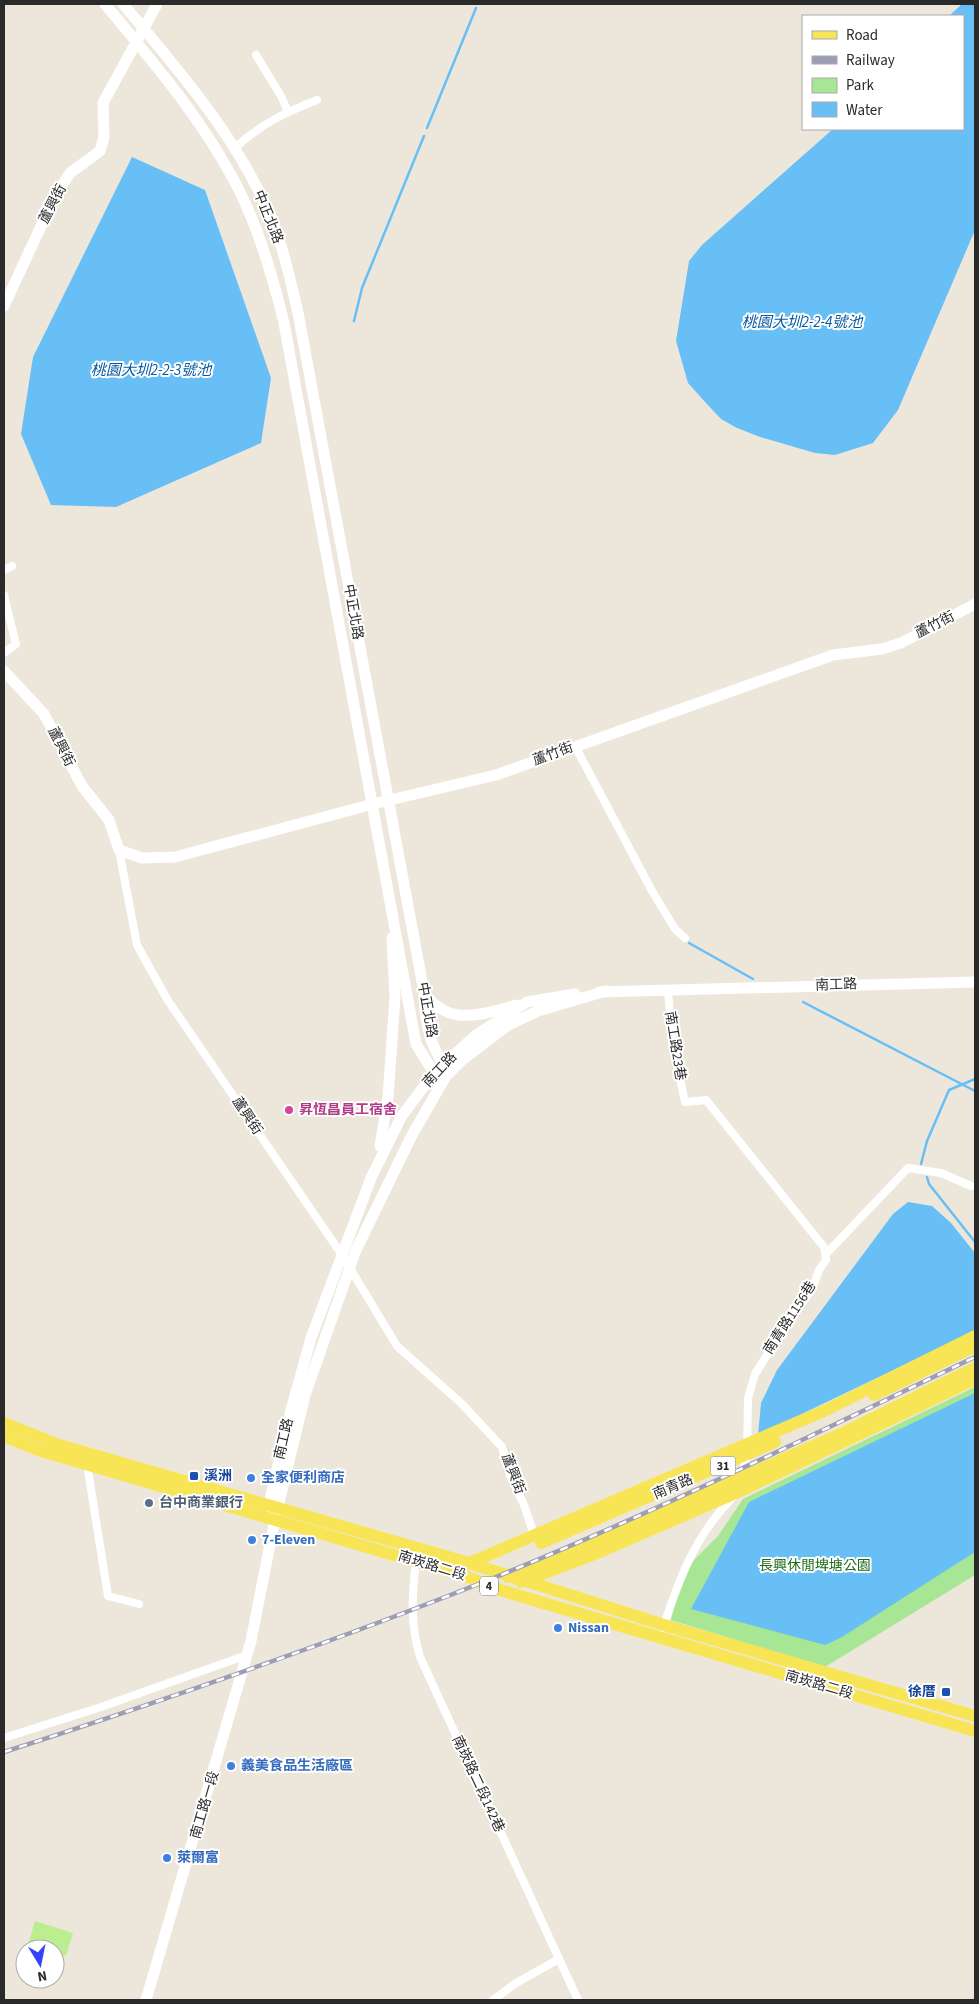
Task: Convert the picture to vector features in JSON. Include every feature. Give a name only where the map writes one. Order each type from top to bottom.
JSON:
[{"type":"main road","name":"31","points":[[471,1569],[535,1537],[747,1450],[975,1336]]},
{"type":"main road","name":"南青路","points":[[471,1569],[878,1393],[975,1346]]},
{"type":"main road","name":"南青路","points":[[495,1588],[509,1577],[593,1543],[868,1421],[975,1368]]},
{"type":"main road","name":"南青路","points":[[878,1393],[899,1373]]},
{"type":"main road","name":"31","points":[[495,1588],[523,1581],[595,1554],[738,1492],[975,1379]]},
{"type":"main road","name":"南青路","points":[[868,1421],[908,1412]]},
{"type":"main road","name":"南崁路二段","points":[[4,1423],[56,1444],[274,1511],[471,1569],[523,1581],[662,1631],[975,1731]]},
{"type":"main road","name":"南崁路二段","points":[[4,1436],[38,1450],[87,1464],[274,1511],[452,1572],[471,1569],[495,1588],[975,1716]]},
{"type":"street","name":"中正北路","points":[[105,4],[182,98],[208,135],[240,190],[263,249],[284,323],[416,1044],[441,1071]]},
{"type":"street","name":"中正北路","points":[[123,4],[192,88],[235,148],[247,168],[275,226],[292,287],[424,992],[430,1039],[441,1071]]},
{"type":"street","name":"蘆興街","points":[[4,306],[55,196],[70,174],[100,151],[104,137],[103,103],[157,4]]},
{"type":"street","points":[[256,55],[281,96],[288,112]]},
{"type":"street","points":[[235,148],[251,133],[288,112],[317,100]]},
{"type":"street","points":[[4,570],[12,566]]},
{"type":"street","points":[[4,595],[16,644],[4,653]]},
{"type":"street","name":"蘆竹街","points":[[119,850],[142,858],[175,857],[387,800],[496,775],[833,654],[882,649],[902,642],[975,604]]},
{"type":"street","name":"蘆興街","points":[[4,671],[44,714],[82,786],[109,820],[119,850],[141,956],[167,999],[342,1256],[397,1346],[461,1403],[502,1447],[510,1475],[524,1505],[535,1537]]},
{"type":"street","points":[[575,746],[652,891],[675,929],[685,938]]},
{"type":"street","points":[[371,1178],[384,1132],[390,1067],[395,997],[392,911]]},
{"type":"street","name":"南工路","points":[[274,1511],[288,1421],[312,1338],[371,1178],[401,1117],[441,1071],[476,1035],[527,1002],[564,994],[606,991],[975,982]]},
{"type":"street","name":"南工路23巷","points":[[668,990],[672,1042],[685,1102],[706,1100],[811,1231],[826,1254]]},
{"type":"street","name":"南工路","points":[[274,1511],[305,1394],[350,1269],[367,1226],[441,1071],[462,1060],[508,1025],[538,1011],[606,991]]},
{"type":"street","points":[[424,992],[441,1009],[461,1016],[476,1016],[527,1002]]},
{"type":"street","points":[[826,1254],[908,1168],[941,1173],[971,1186]]},
{"type":"street","name":"南青路1156巷","points":[[738,1492],[747,1450],[748,1398],[755,1374],[813,1287],[819,1270],[826,1260],[826,1254]]},
{"type":"street","points":[[87,1464],[108,1596],[138,1604]]},
{"type":"street","points":[[662,1631],[682,1572],[691,1553],[723,1506],[738,1492]]},
{"type":"street","name":"南工路一段","points":[[146,2000],[247,1656],[274,1511]]},
{"type":"street","name":"南崁路二段142巷","points":[[416,1561],[411,1596],[415,1640],[420,1657],[578,2000]]},
{"type":"street","points":[[4,1738],[101,1707],[247,1656]]},
{"type":"street","points":[[493,2000],[516,1983],[559,1959]]},
{"type":"green space","name":"長興休閒埤塘公園","points":[[975,1387],[975,1575],[825,1667],[671,1620],[682,1572],[718,1536],[743,1499]]},
{"type":"green space","points":[[35,1921],[73,1933],[66,1956],[65,1939],[30,1939]]},
{"type":"water","name":"桃園大圳2-2-4號池","points":[[962,4],[975,4],[975,230],[898,410],[873,443],[835,455],[815,453],[760,437],[737,428],[721,419],[688,383],[676,341],[689,261],[702,245],[832,130],[964,130],[964,15],[950,15]]},
{"type":"water","name":"桃園大圳2-2-3號池","points":[[132,157],[205,190],[271,378],[261,443],[116,507],[51,505],[21,434],[33,357]]},
{"type":"water","points":[[908,1202],[932,1206],[951,1223],[975,1253],[975,1331],[758,1435],[761,1403],[777,1370],[893,1214]]},
{"type":"water","name":"長興休閒埤塘公園","points":[[975,1393],[975,1552],[842,1637],[825,1645],[691,1609],[749,1502]]},
{"type":"waterway","points":[[427,128],[476,8]]},
{"type":"waterway","points":[[354,321],[362,288],[424,136]]},
{"type":"waterway","points":[[689,943],[753,979]]},
{"type":"waterway","points":[[803,1002],[975,1091]]},
{"type":"waterway","points":[[921,1164],[927,1141],[949,1090],[975,1079]]},
{"type":"waterway","points":[[927,1177],[929,1184],[975,1242]]},
{"type":"railway","points":[[4,1752],[249,1670],[491,1579],[674,1500],[975,1357]]},
{"type":"place","name":"昇恆昌員工宿舍","points":[[289,1110]]},
{"type":"place","name":"溪洲","points":[[194,1476]]},
{"type":"place","name":"全家便利商店","points":[[251,1478]]},
{"type":"place","name":"台中商業銀行","points":[[149,1503]]},
{"type":"place","name":"7-Eleven","points":[[252,1540]]},
{"type":"place","name":"Nissan","points":[[558,1628]]},
{"type":"place","name":"徐厝","points":[[946,1692]]},
{"type":"place","name":"義美食品生活廠區","points":[[231,1766]]},
{"type":"place","name":"萊爾富","points":[[167,1858]]}]
